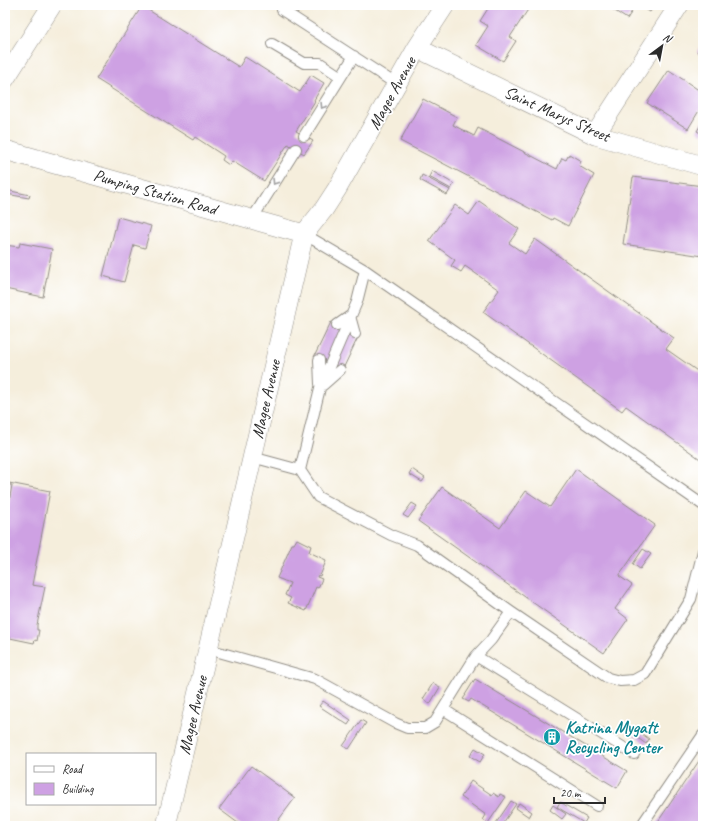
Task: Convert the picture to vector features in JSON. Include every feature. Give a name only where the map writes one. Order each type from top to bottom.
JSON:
[{"type":"street","points":[[5,79],[52,5]]},
{"type":"street","name":"Magee Avenue","points":[[166,826],[304,234],[324,209],[337,189],[396,84],[444,5]]},
{"type":"street","points":[[595,134],[679,5]]},
{"type":"street","name":"Saint Marys Street","points":[[417,48],[595,134],[703,166]]},
{"type":"street","name":"Pumping Station Road","points":[[5,150],[304,234]]},
{"type":"lane","points":[[282,10],[396,84]]},
{"type":"lane","points":[[272,44],[304,63],[320,63],[341,77]]},
{"type":"lane","points":[[304,136],[354,56]]},
{"type":"lane","points":[[252,219],[296,149]]},
{"type":"lane","points":[[304,234],[365,270],[703,505]]},
{"type":"lane","points":[[300,470],[320,388],[357,302],[365,270]]},
{"type":"lane","points":[[336,325],[350,316]]},
{"type":"lane","points":[[350,316],[355,334]]},
{"type":"lane","points":[[319,360],[320,388]]},
{"type":"lane","points":[[320,388],[340,370]]},
{"type":"lane","points":[[252,457],[300,470],[318,497],[391,535],[417,545],[511,612],[608,678],[620,681],[634,680],[645,674],[691,599],[703,551]]},
{"type":"lane","points":[[208,649],[315,678],[395,723],[407,728],[425,728],[435,722],[476,656],[491,640],[511,612]]},
{"type":"lane","points":[[476,656],[634,754]]},
{"type":"lane","points":[[443,709],[597,806]]},
{"type":"lane","points":[[641,826],[703,735]]},
{"type":"building","points":[[492,5],[531,5],[510,37],[516,41],[503,61],[476,45],[488,26],[480,21]]},
{"type":"building","points":[[606,5],[636,5],[627,19]]},
{"type":"building","points":[[639,5],[655,5],[650,12]]},
{"type":"building","points":[[142,6],[239,67],[245,57],[300,92],[311,75],[324,83],[314,100],[315,101],[296,131],[313,141],[304,154],[288,144],[264,181],[232,161],[229,165],[222,160],[224,156],[195,137],[193,140],[96,79]]},
{"type":"building","points":[[703,42],[703,56],[697,52]]},
{"type":"building","points":[[669,70],[703,93],[703,111],[700,109],[688,129],[647,103]]},
{"type":"building","points":[[423,99],[457,117],[453,125],[474,136],[478,128],[557,169],[562,158],[566,160],[569,154],[581,161],[579,166],[594,175],[568,226],[553,218],[552,220],[400,141]]},
{"type":"building","points":[[703,121],[703,132],[702,134],[697,131]]},
{"type":"building","points":[[432,171],[454,184],[451,189],[429,177]]},
{"type":"building","points":[[422,175],[450,190],[447,195],[420,180]]},
{"type":"building","points":[[633,177],[703,186],[703,256],[623,244]]},
{"type":"building","points":[[6,190],[30,195],[29,198],[6,194]]},
{"type":"building","points":[[479,201],[519,229],[509,243],[525,254],[535,239],[674,338],[666,349],[703,375],[703,461],[626,406],[622,411],[483,312],[499,290],[465,266],[461,272],[451,266],[455,260],[429,241],[455,205],[469,215]]},
{"type":"building","points":[[118,217],[151,226],[145,248],[134,245],[124,282],[103,276]]},
{"type":"building","points":[[20,243],[52,249],[43,297],[5,289],[5,245],[19,247]]},
{"type":"building","points":[[331,322],[359,335],[342,371],[314,357]]},
{"type":"building","points":[[412,469],[425,478],[422,482],[409,474]]},
{"type":"building","points":[[576,469],[655,525],[619,576],[632,585],[615,609],[628,619],[604,653],[418,521],[442,487],[500,528],[526,491],[550,507]]},
{"type":"building","points":[[9,483],[50,491],[32,585],[45,587],[37,625],[37,630],[39,630],[37,641],[35,640],[34,643],[5,637],[5,526],[12,485],[9,485]]},
{"type":"building","points":[[412,503],[417,506],[408,518],[403,515]]},
{"type":"building","points":[[297,539],[311,546],[309,552],[326,560],[320,576],[318,575],[317,577],[322,579],[318,588],[316,587],[306,611],[288,603],[291,598],[285,595],[290,583],[277,578],[292,544],[294,544]]},
{"type":"building","points":[[643,549],[651,554],[640,569],[633,564]]},
{"type":"building","name":"Katrina Mygatt Recycling Center","points":[[475,679],[627,771],[617,788],[471,699],[469,702],[463,699]]},
{"type":"building","points":[[433,683],[440,687],[430,704],[423,699]]},
{"type":"building","points":[[323,701],[351,720],[348,725],[319,706]]},
{"type":"building","points":[[361,720],[366,723],[349,749],[343,746]]},
{"type":"building","points":[[635,729],[649,739],[646,744],[632,734]]},
{"type":"building","points":[[475,748],[485,754],[480,762],[470,756]]},
{"type":"building","points":[[703,755],[703,826],[655,826]]},
{"type":"building","points":[[251,766],[295,798],[274,826],[242,826],[219,809]]},
{"type":"building","points":[[471,781],[492,795],[493,793],[499,797],[500,794],[506,797],[488,823],[483,820],[486,815],[461,797]]},
{"type":"building","points":[[511,801],[516,804],[501,826],[494,826]]},
{"type":"building","points":[[560,802],[587,818],[584,823],[557,807]]},
{"type":"building","points":[[519,803],[532,812],[529,817],[516,808]]},
{"type":"building","points":[[553,805],[566,814],[562,819],[550,810]]},
{"type":"place","name":"Katrina Mygatt Recycling Center","points":[[552,737]]}]
